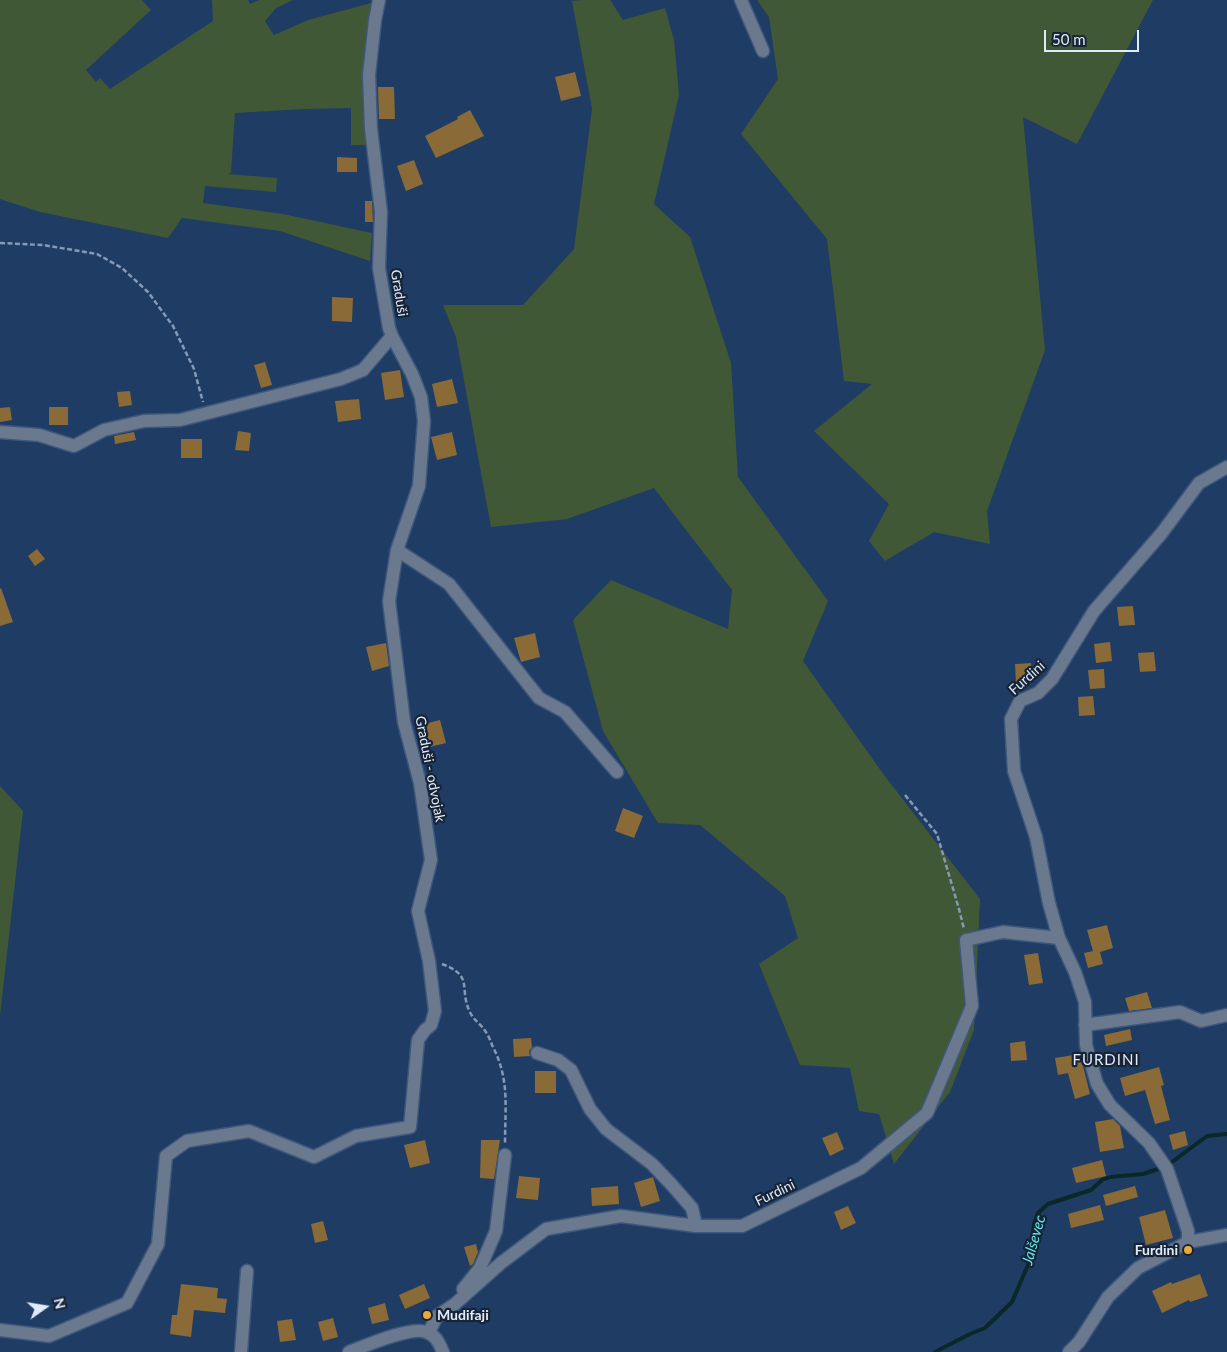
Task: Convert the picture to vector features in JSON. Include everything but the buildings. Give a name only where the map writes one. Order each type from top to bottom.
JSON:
[{"type":"street","name":"Graduši","points":[[0,432],[39,435],[74,446],[104,430],[144,420],[180,420],[341,378],[362,370],[392,336],[379,268],[381,212],[371,129],[369,75],[379,0]]},
{"type":"street","points":[[741,0],[763,51]]},
{"type":"street","name":"Graduši - odvojak","points":[[0,1330],[49,1336],[127,1303],[158,1244],[166,1156],[187,1141],[249,1131],[314,1157],[356,1136],[410,1128],[418,1040],[431,1025],[435,1012],[429,961],[418,911],[431,860],[420,783],[404,722],[389,601],[397,550],[419,486],[424,421],[421,397],[412,374],[392,336]]},
{"type":"street","name":"Furdini","points":[[1188,1242],[1188,1231],[1167,1169],[1149,1143],[1110,1106],[1097,1084],[1086,1046],[1084,1002],[1075,972],[1059,938],[1049,903],[1036,837],[1014,772],[1011,719],[1020,701],[1038,693],[1052,679],[1094,611],[1161,534],[1199,483],[1227,467]]},
{"type":"street","points":[[397,550],[449,584],[539,698],[566,712],[617,772]]},
{"type":"street","points":[[966,940],[1003,932],[1059,938]]},
{"type":"street","name":"Furdini","points":[[428,1332],[437,1316],[455,1304],[501,1263],[546,1230],[621,1216],[696,1226],[742,1226],[861,1168],[927,1113],[972,1006],[966,940]]},
{"type":"street","points":[[1086,1025],[1180,1012],[1201,1021],[1227,1015]]},
{"type":"street","points":[[537,1053],[558,1060],[571,1070],[590,1109],[606,1129],[652,1164],[671,1184],[692,1208],[696,1226]]},
{"type":"street","points":[[455,1304],[453,1300],[480,1268],[496,1231],[505,1155]]},
{"type":"street","points":[[1069,1352],[1079,1342],[1108,1297],[1138,1268],[1188,1242],[1227,1234]]},
{"type":"street","points":[[241,1352],[246,1272]]},
{"type":"street","points":[[348,1352],[387,1337],[420,1330],[428,1332],[439,1341],[442,1352]]},
{"type":"path","points":[[0,243],[42,245],[97,254],[122,268],[148,292],[173,326],[194,369],[206,413]]},
{"type":"path","points":[[904,795],[937,834],[966,940]]},
{"type":"path","points":[[451,967],[462,976],[466,986],[465,997],[469,1009],[496,1051],[504,1073],[506,1088],[505,1155]]},
{"type":"green space","points":[[0,0],[142,0],[151,10],[86,70],[96,82],[100,78],[110,89],[213,21],[212,0],[248,0],[250,4],[259,0],[293,0],[276,8],[265,21],[274,35],[308,20],[371,3],[364,108],[368,145],[351,145],[351,108],[235,113],[231,172],[228,174],[277,178],[276,192],[205,186],[203,203],[283,214],[372,233],[370,261],[280,231],[182,218],[168,238],[40,212],[0,199]]},
{"type":"green space","points":[[610,0],[623,20],[665,8],[674,40],[679,95],[654,204],[690,237],[731,363],[738,477],[828,601],[803,661],[884,775],[980,899],[974,1030],[950,1092],[894,1164],[879,1114],[859,1111],[850,1068],[800,1065],[759,964],[798,938],[785,896],[700,825],[658,823],[603,731],[573,620],[611,580],[728,629],[732,590],[654,488],[567,519],[491,527],[456,337],[443,305],[523,305],[574,249],[592,109],[572,1]]},
{"type":"green space","points":[[757,0],[1153,0],[1077,144],[1023,117],[1045,350],[987,511],[990,544],[934,532],[885,561],[869,541],[889,504],[814,431],[872,384],[844,381],[827,239],[741,134],[778,79],[769,17]]},
{"type":"green space","points":[[0,786],[23,811],[0,1016]]},
{"type":"waterway","name":"Jalševec","points":[[1172,1162],[1207,1136],[1227,1134]]},
{"type":"waterway","name":"Jalševec","points":[[935,1352],[985,1328],[1012,1302],[1031,1258],[1034,1224],[1038,1213],[1048,1204],[1091,1190],[1102,1180],[1110,1177],[1143,1174],[1161,1168]]},
{"type":"place","name":"Furdini","points":[[1188,1250]]},
{"type":"place","name":"Mudifaji","points":[[427,1315]]},
{"type":"district","name":"FURDINI","points":[[1106,1060]]}]
